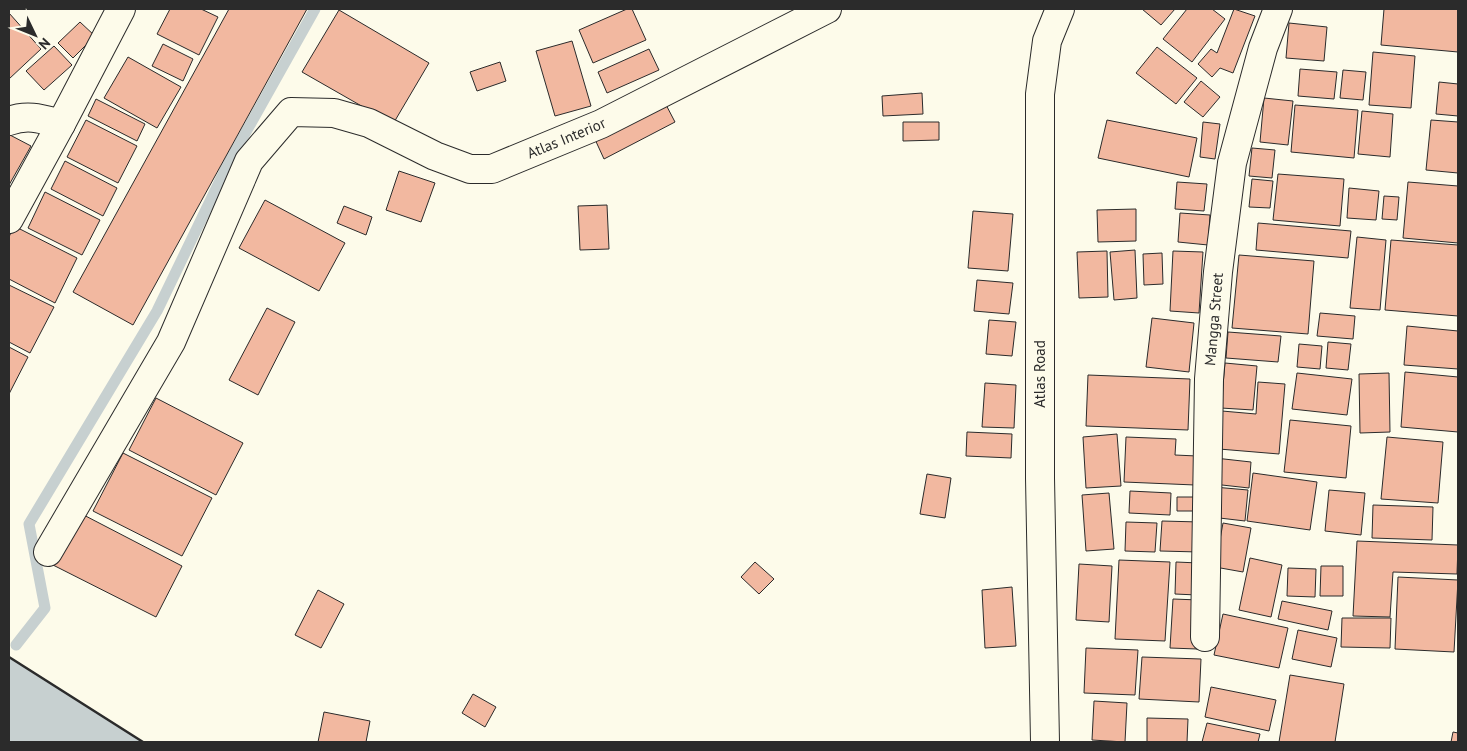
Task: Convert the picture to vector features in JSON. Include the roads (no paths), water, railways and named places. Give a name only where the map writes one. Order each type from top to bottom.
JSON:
[{"type":"street","points":[[9,219],[121,9]]},
{"type":"street","name":"Atlas Interior","points":[[48,552],[172,342],[249,161],[291,112],[334,113],[369,123],[436,156],[461,166],[492,169],[601,124],[827,9]]},
{"type":"street","name":"Atlas Road","points":[[1045,742],[1040,468],[1040,94],[1047,41],[1060,9]]},
{"type":"street","name":"Mangga Street","points":[[1205,637],[1209,378],[1218,272],[1232,163],[1263,48],[1278,9]]},
{"type":"street","points":[[9,121],[20,117],[36,118],[61,124]]},
{"type":"waterway","points":[[16,645],[45,608],[29,524],[157,311],[228,164],[315,9]]}]
